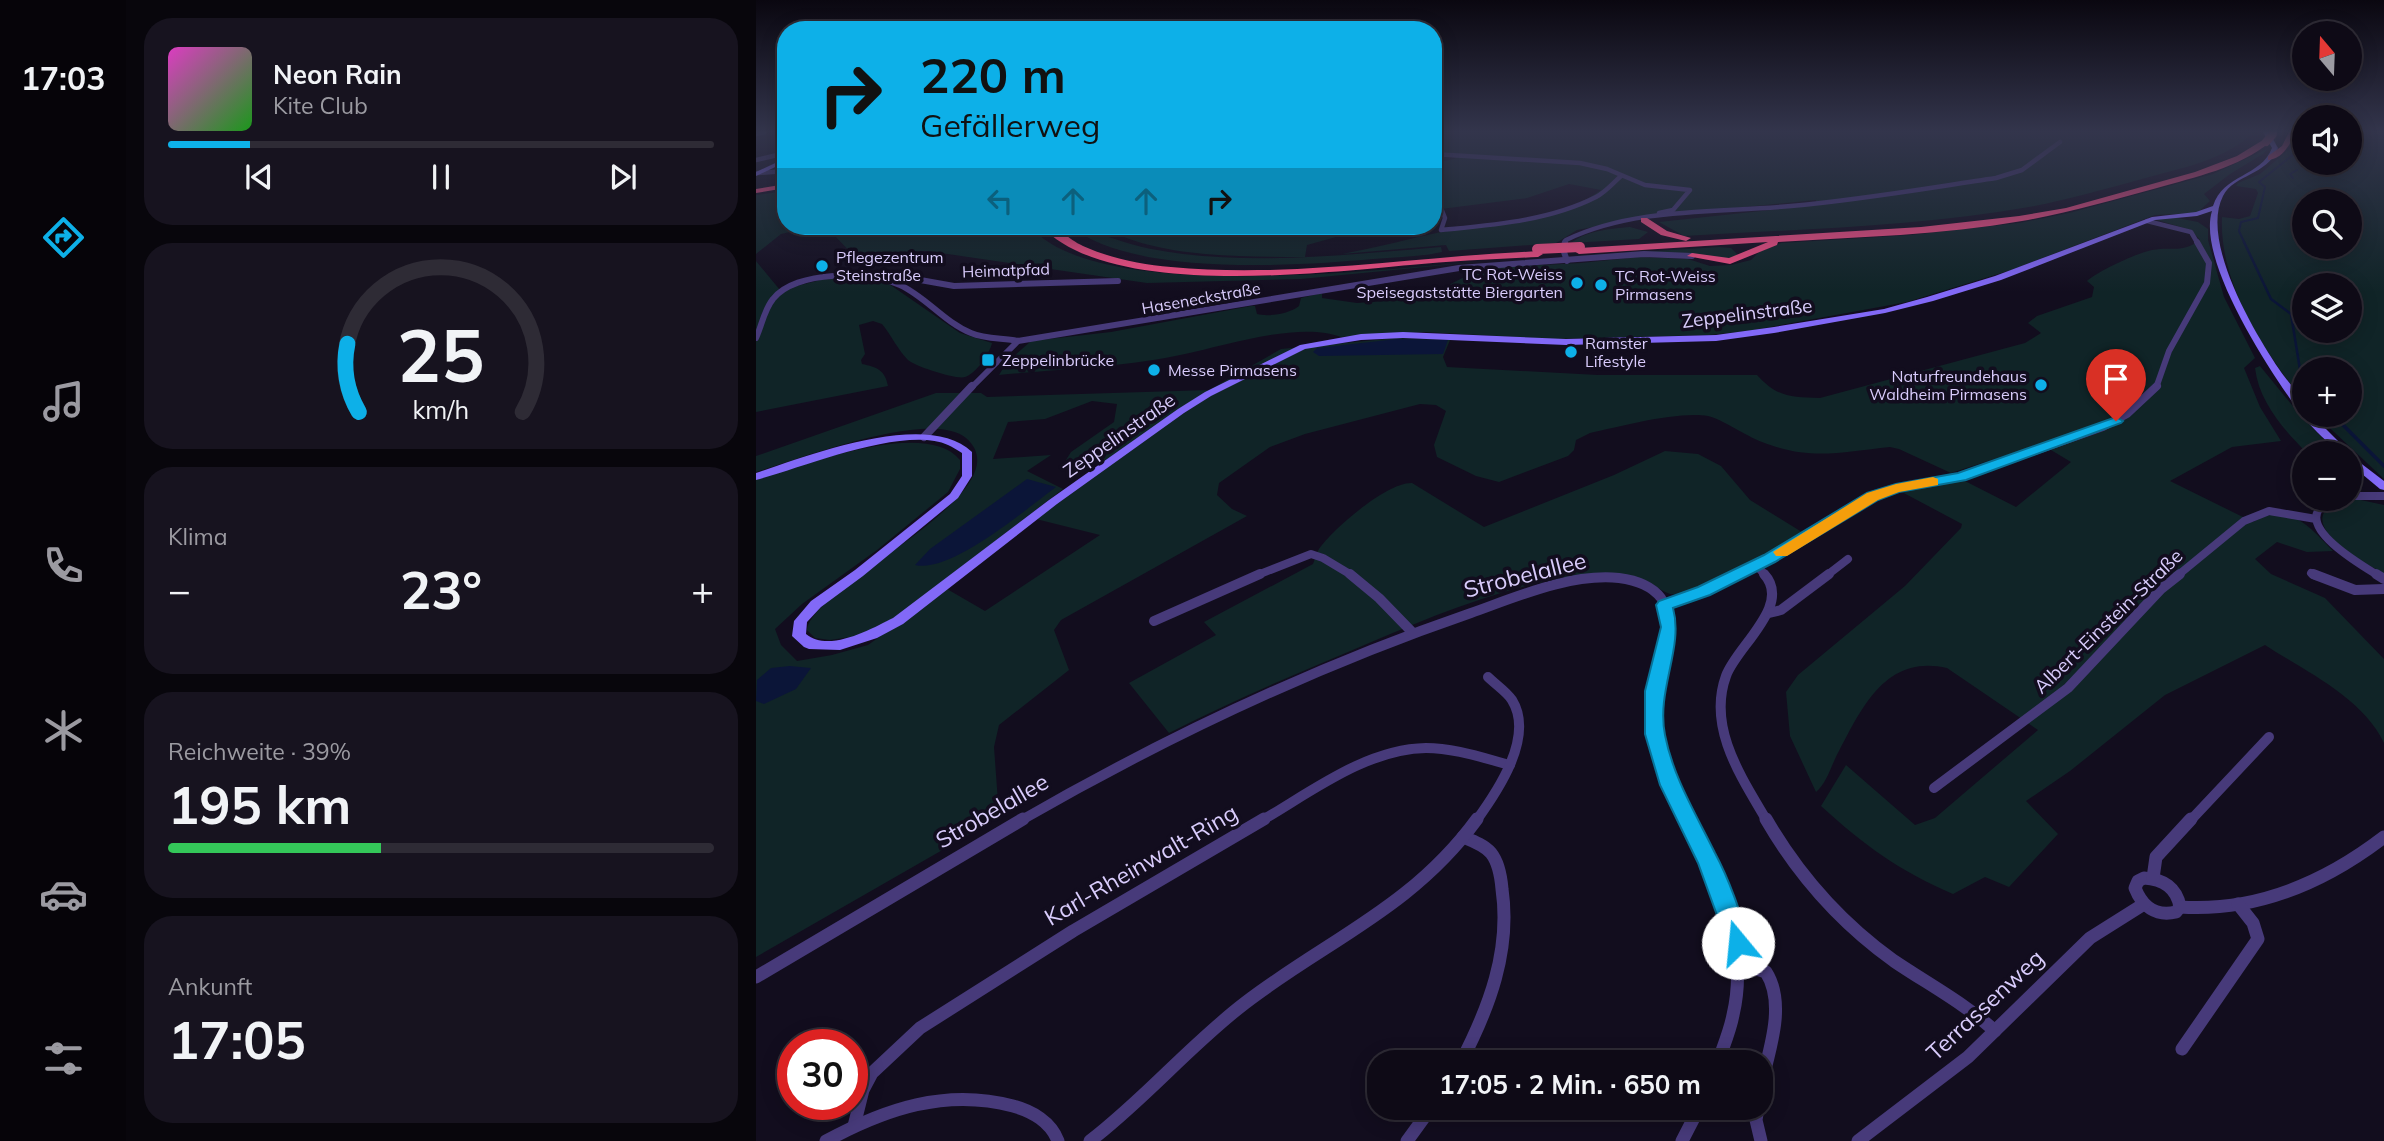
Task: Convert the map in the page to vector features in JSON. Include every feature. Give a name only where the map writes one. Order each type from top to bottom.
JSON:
[{"type":"highway","points":[[1074,235],[1106,250],[1153,261],[1206,267],[1298,268],[1941,224],[2034,212],[2137,185]]},
{"type":"highway","points":[[1580,249],[1623,244],[1811,237],[1971,226],[2051,214],[2157,185]]},
{"type":"highway","points":[[756,192],[777,188]]},
{"type":"highway","points":[[1648,224],[1670,236],[1734,246],[1742,252],[1741,258]]},
{"type":"highway","points":[[1623,244],[1653,238],[1656,235],[1648,224]]},
{"type":"highway","points":[[1058,235],[1069,243],[1097,254],[1148,266],[1202,271],[1296,272],[1537,251]]},
{"type":"highway","points":[[1692,256],[1724,262],[1741,258],[1771,244],[1811,237]]},
{"type":"street","points":[[1442,230],[1504,222],[1550,212],[1595,197],[1610,185]]},
{"type":"street","points":[[1648,224],[1640,215],[1673,210],[1690,190],[1649,185]]},
{"type":"street","points":[[1567,261],[1564,244],[1577,233],[1740,208],[1934,185]]},
{"type":"street","points":[[2230,185],[2216,207],[2218,248],[2236,300],[2268,362],[2292,394]]},
{"type":"street","points":[[2187,216],[2216,207]]},
{"type":"street","points":[[1442,210],[1445,218],[1442,227]]},
{"type":"street","points":[[2173,216],[2215,222]]},
{"type":"street","points":[[2173,216],[2215,222]]},
{"type":"street","name":"Zeppelinstraße","points":[[756,477],[870,443],[924,437],[950,442],[967,452],[968,469],[963,484],[934,513],[806,613],[798,628],[799,636],[809,645],[827,646],[856,642],[898,621],[1043,510],[1181,411],[1208,394],[1303,347],[1361,337],[1402,335],[1566,342],[1744,335],[1873,313],[1930,299],[1998,278],[2147,221],[2173,216]]},
{"type":"street","points":[[1722,1050],[1736,1008],[1741,964],[1729,911],[1708,861],[1670,785],[1655,734],[1654,691],[1670,627],[1664,605],[1704,591],[1756,565],[1872,496],[1896,488],[1961,477],[2103,427],[2127,414],[2150,395],[2160,380],[2161,369],[2169,351],[2195,308],[2210,272],[2206,256],[2191,232],[2147,221]]},
{"type":"street","name":"Haseneckstraße","points":[[856,275],[882,278],[900,285],[969,332],[1018,341],[1459,268],[1644,254],[1692,256]]},
{"type":"street","name":"Heimatpfad","points":[[856,275],[880,272],[954,286],[1118,281]]},
{"type":"street","points":[[756,338],[770,304],[780,292],[799,284],[856,275]]},
{"type":"street","points":[[924,437],[1007,349],[1018,341]]},
{"type":"street","points":[[2320,427],[2334,441]]},
{"type":"street","points":[[2362,468],[2384,487]]},
{"type":"street","points":[[2362,496],[2384,496]]},
{"type":"street","points":[[2319,511],[2316,519],[2319,528],[2336,547],[2384,579]]},
{"type":"street","name":"Albert-Einstein-Straße","points":[[1934,788],[2068,688],[2161,589],[2244,522],[2269,512],[2316,519]]},
{"type":"street","points":[[1154,621],[1241,580],[1311,554],[1329,561],[1373,592],[1412,632]]},
{"type":"street","points":[[1769,613],[1776,613],[1790,604],[1848,559]]},
{"type":"street","points":[[1756,565],[1769,577],[1773,599],[1769,613],[1736,657],[1722,692],[1721,722],[1732,759],[1801,875],[1835,915],[1898,963],[1974,1012],[1995,1031]]},
{"type":"street","points":[[2311,573],[2349,590],[2363,592],[2384,589]]},
{"type":"street","name":"Strobelallee","points":[[756,977],[1034,812],[1133,758],[1292,681],[1412,632],[1531,593],[1581,581],[1616,579],[1644,584],[1652,589],[1664,605]]},
{"type":"street","points":[[1090,1141],[1211,1030],[1259,992],[1393,905],[1420,882],[1463,837],[1499,787],[1510,765],[1518,737],[1518,716],[1507,691],[1488,677]]},
{"type":"street","points":[[2153,878],[2156,857],[2269,737]]},
{"type":"street","name":"Karl-Rheinwalt-Ring","points":[[854,1126],[863,1090],[872,1073],[920,1028],[1073,931],[1349,770],[1383,753],[1415,747],[1456,751],[1510,765]]},
{"type":"street","points":[[1463,837],[1478,843],[1494,857],[1501,881],[1504,927],[1499,968],[1491,1001],[1467,1050]]},
{"type":"street","points":[[2180,907],[2199,910],[2280,894],[2335,872],[2384,837]]},
{"type":"street","points":[[2153,878],[2161,881],[2176,893],[2180,907],[2176,912],[2161,914],[2144,904],[2135,888],[2137,881],[2153,878]]},
{"type":"street","name":"Terrassenweg","points":[[1858,1141],[1968,1057],[2090,938],[2144,904]]},
{"type":"street","points":[[2182,1049],[2258,939],[2253,923],[2238,904]]},
{"type":"street","points":[[1741,964],[1756,966],[1766,972],[1775,992],[1776,1006],[1768,1050]]},
{"type":"street","points":[[826,1141],[854,1126],[919,1103],[944,1099],[989,1098],[1029,1111],[1054,1130],[1058,1141]]},
{"type":"street","points":[[1407,1141],[1422,1120]]},
{"type":"street","points":[[1682,1141],[1693,1120]]},
{"type":"street","points":[[1756,1120],[1761,1141]]},
{"type":"green space","points":[[1442,185],[1565,185],[1527,198],[1442,209]]},
{"type":"green space","points":[[1576,185],[2118,185],[2029,207],[1943,219],[1684,236],[1659,222],[1816,205],[1816,200],[1654,216],[1577,230],[1556,243],[1449,251],[1446,245],[1342,254],[1428,235],[1442,235],[1442,232],[1461,228],[1545,215],[1583,201],[1601,190]]},
{"type":"green space","points":[[2171,185],[2215,185],[2204,194],[2210,201],[2197,213],[2155,215],[2011,270],[1907,302],[1748,331],[1709,335],[1554,339],[1424,332],[1341,337],[1324,333],[1285,333],[1140,362],[999,375],[1007,362],[1031,341],[1111,332],[1251,306],[1255,306],[1257,314],[1278,314],[1299,306],[1301,298],[1322,293],[1322,298],[1357,303],[1416,299],[1482,268],[1639,257],[1688,259],[1710,266],[1731,265],[1751,260],[1759,252],[1781,243],[1911,235],[2019,223],[2069,213]]},
{"type":"green space","points":[[2384,185],[2384,479],[2362,458],[2362,441],[2344,441],[2329,427],[2362,427],[2362,357],[2292,357],[2292,385],[2260,339],[2236,292],[2223,242],[2222,217],[2239,219],[2250,216],[2258,193],[2256,189],[2236,186]]},
{"type":"green space","points":[[777,192],[777,235],[780,235],[756,254],[756,195]]},
{"type":"green space","points":[[2172,217],[2198,222],[2208,229],[2208,240],[2224,297],[2255,358],[2244,368],[2260,407],[2281,441],[2232,447],[2170,481],[2253,522],[2277,514],[2298,519],[2333,551],[2307,552],[2277,542],[2255,559],[2271,574],[2325,598],[2384,659],[2384,743],[2362,712],[2347,699],[2265,645],[2165,695],[2070,771],[2026,801],[2058,834],[2009,887],[1985,877],[1953,894],[1915,876],[1883,856],[1821,806],[1846,765],[1915,825],[1935,818],[2038,730],[1947,668],[1925,666],[1906,670],[1890,678],[1876,691],[1854,723],[1825,781],[1816,792],[1790,736],[1786,692],[1798,675],[1905,586],[1961,528],[1962,524],[1900,491],[1963,480],[2016,507],[2071,462],[2041,444],[1951,473],[1890,447],[1841,453],[1795,452],[1756,439],[1714,418],[1696,415],[1650,420],[1590,433],[1576,440],[1574,450],[1568,456],[1499,482],[1476,476],[1437,457],[1434,445],[1446,411],[1436,405],[1420,404],[1305,434],[1270,447],[1219,483],[1217,495],[1232,509],[1247,516],[1061,620],[1054,630],[1069,670],[999,725],[994,747],[998,802],[986,825],[756,957],[756,479],[862,448],[893,444],[920,443],[943,448],[960,460],[960,469],[948,492],[877,550],[802,604],[775,629],[781,645],[797,661],[832,655],[868,645],[947,589],[985,611],[1100,535],[1036,519],[1216,392],[1209,390],[1281,349],[1396,338],[1450,340],[1443,357],[1447,367],[1598,375],[1757,375],[1772,388],[1786,395],[1820,398],[2025,343],[2041,333],[2028,323],[2037,316],[2092,297],[2094,287],[2087,281],[2100,272],[2145,252],[2182,248],[2200,240],[2191,230],[2157,220]]},
{"type":"green space","points":[[1630,227],[1648,232],[1639,239],[1571,243],[1592,233]]},
{"type":"green space","points":[[834,235],[1043,235],[1065,251],[1115,266],[1177,274],[1316,274],[1486,261],[1301,279],[1147,283],[927,251],[894,252],[865,261],[858,260]]},
{"type":"green space","points":[[1086,235],[1104,235],[1149,248],[1216,257],[1312,257],[1441,247],[1442,252],[1302,264],[1216,264],[1173,261],[1133,254]]},
{"type":"green space","points":[[1119,235],[1343,235],[1307,245],[1305,257],[1200,254],[1148,245]]},
{"type":"green space","points":[[1731,248],[1738,255],[1727,259],[1692,254],[1580,258],[1574,256]]},
{"type":"green space","points":[[756,261],[780,290],[825,279],[860,276],[889,284],[960,333],[992,343],[991,347],[974,372],[965,377],[954,376],[912,363],[882,324],[873,321],[859,325],[865,354],[861,360],[862,364],[882,373],[888,386],[756,412]]},
{"type":"green space","points":[[2260,366],[2292,405],[2292,427],[2312,427],[2325,441],[2296,441],[2267,404],[2255,368]]},
{"type":"green space","points":[[1209,390],[1105,461],[1066,460],[1071,452],[1114,422],[1117,404],[1092,401],[1045,419],[1008,422],[993,459],[1051,455],[1027,471],[1063,489],[896,617],[857,636],[830,640],[815,638],[807,630],[818,611],[843,588],[945,510],[968,484],[977,460],[966,438],[949,430],[924,429],[864,439],[756,472],[756,456],[936,393],[981,393],[987,397]]},
{"type":"green space","points":[[1665,451],[1698,454],[1721,466],[1750,500],[1805,534],[1738,571],[1698,589],[1682,593],[1670,594],[1646,580],[1610,575],[1553,580],[1500,593],[1373,641],[1169,733],[1129,683],[1216,635],[1204,622],[1313,564],[1319,549],[1336,530],[1361,508],[1389,490],[1412,483],[1484,527],[1614,475]]},
{"type":"green space","points":[[2362,500],[2384,505],[2384,574],[2343,548],[2325,529],[2322,520],[2325,511],[2362,511]]},
{"type":"water","points":[[1397,339],[1448,340],[1443,354],[1319,356],[1313,352],[1317,348]]},
{"type":"water","points":[[1027,479],[1056,487],[1008,524],[968,550],[948,560],[930,565],[915,565],[930,549]]},
{"type":"water","points":[[771,668],[811,668],[796,689],[764,704],[756,701],[757,680]]},
{"type":"waterway","points":[[2245,244],[2239,231],[2241,222],[2258,218],[2265,187],[2263,185]]},
{"type":"waterway","points":[[2244,242],[2271,299],[2291,314],[2298,357]]},
{"type":"waterway","points":[[2345,427],[2384,466]]},
{"type":"slow traffic","points":[[1781,552],[1872,496],[1896,488],[1933,482]]},
{"type":"place","name":"Pflegezentrum Steinstraße","points":[[822,266]]},
{"type":"place","name":"TC Rot-Weiss Speisegaststätte Biergarten","points":[[1577,283]]},
{"type":"place","name":"TC Rot-Weiss Pirmasens","points":[[1601,285]]},
{"type":"place","name":"Ramster Lifestyle","points":[[1571,352]]},
{"type":"place","name":"Zeppelinbrücke","points":[[988,360]]},
{"type":"place","name":"Messe Pirmasens","points":[[1154,370]]},
{"type":"place","name":"Naturfreundehaus Waldheim Pirmasens","points":[[2041,385]]},
{"type":"route","points":[[1738,943],[1735,927],[1708,861],[1660,759],[1653,713],[1654,691],[1670,627],[1664,605],[1704,591],[1770,559],[1872,496],[1896,488],[1961,477],[2116,421]]}]
